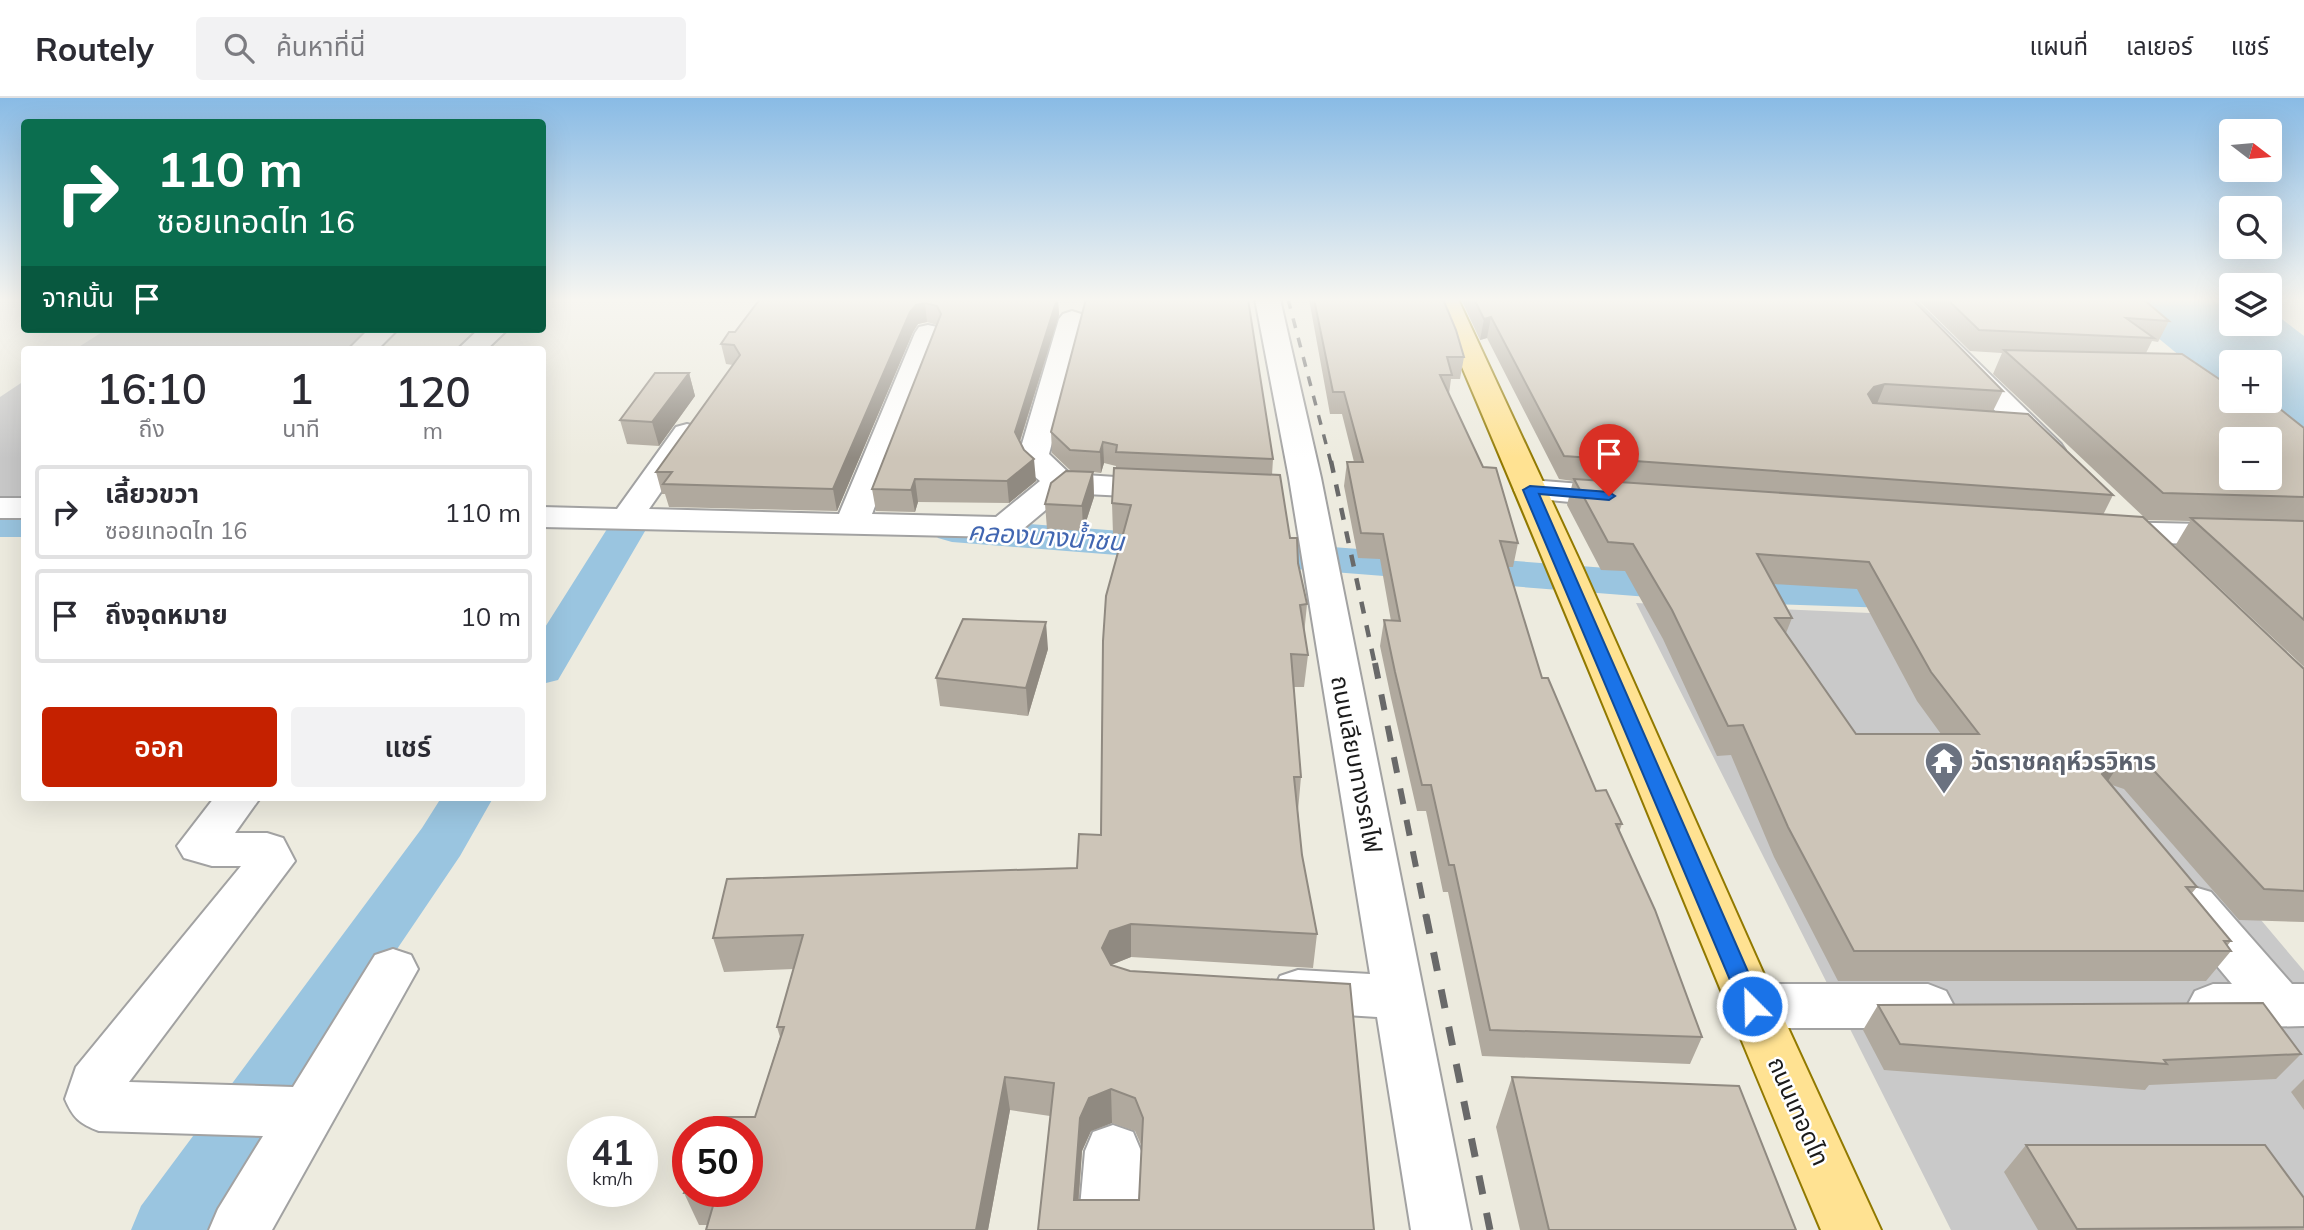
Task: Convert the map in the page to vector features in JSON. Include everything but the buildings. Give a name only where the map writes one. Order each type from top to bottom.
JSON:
[{"type":"main road","name":"ถนนเทอดไท","points":[[1469,352],[1851,1230]]},
{"type":"street","points":[[852,523],[921,352]]},
{"type":"street","points":[[1062,484],[1038,464],[1034,454],[1063,352]]},
{"type":"street","name":"ถนนเลียบทางรถไฟ","points":[[1273,352],[1293,494],[1317,556],[1401,998],[1441,1230]]},
{"type":"street","points":[[1950,352],[2074,474]]},
{"type":"street","points":[[1960,362],[2000,363]]},
{"type":"street","points":[[626,519],[705,408]]},
{"type":"street","points":[[1985,424],[2026,426]]},
{"type":"street","points":[[546,517],[1001,527],[1026,513],[1036,498],[1050,487],[1062,484],[1198,489]]},
{"type":"street","points":[[1530,490],[1651,499]]},
{"type":"street","points":[[2104,502],[2164,558]]},
{"type":"street","points":[[0,508],[21,508]]},
{"type":"street","points":[[2081,530],[2137,534],[2304,536]]},
{"type":"street","points":[[236,801],[200,846],[212,849],[267,850],[272,861],[95,1084],[92,1099],[99,1106],[267,1112]]},
{"type":"street","points":[[2167,873],[2297,1006]]},
{"type":"street","points":[[239,1230],[267,1112],[393,969]]},
{"type":"street","points":[[1252,988],[1401,998]]},
{"type":"street","points":[[1752,1006],[1979,1006]]},
{"type":"street","points":[[2171,1006],[2297,1006]]},
{"type":"street","points":[[1108,1230],[1114,1151]]},
{"type":"shaded area","points":[[21,383],[21,499],[0,498],[0,397]]},
{"type":"shaded area","name":"วัดราชคฤห์วรวิหาร","points":[[1636,603],[2007,619],[2304,971],[2304,1230],[1951,1230]]},
{"type":"water","points":[[2175,352],[2219,352],[2219,388]]},
{"type":"water","points":[[2282,352],[2304,352],[2304,459],[2282,441],[2282,427],[2265,427],[2248,413],[2282,413]]},
{"type":"waterway","name":"คลองบางน้ำชน","points":[[0,525],[21,525]]},
{"type":"waterway","points":[[546,663],[628,526]]},
{"type":"waterway","name":"คลองบางน้ำชน","points":[[952,530],[1712,589],[1920,596]]},
{"type":"waterway","points":[[166,1230],[441,842],[465,801]]},
{"type":"railway","points":[[1302,352],[1331,463]]},
{"type":"railway","points":[[1331,461],[1375,665]]},
{"type":"railway","points":[[1375,663],[1426,917]]},
{"type":"railway","points":[[1426,915],[1490,1230]]},
{"type":"place","name":"วัดราชคฤห์วรวิหาร","points":[[1944,795]]},
{"type":"route","points":[[1609,496],[1530,490],[1565,566],[1752,1006]]}]
